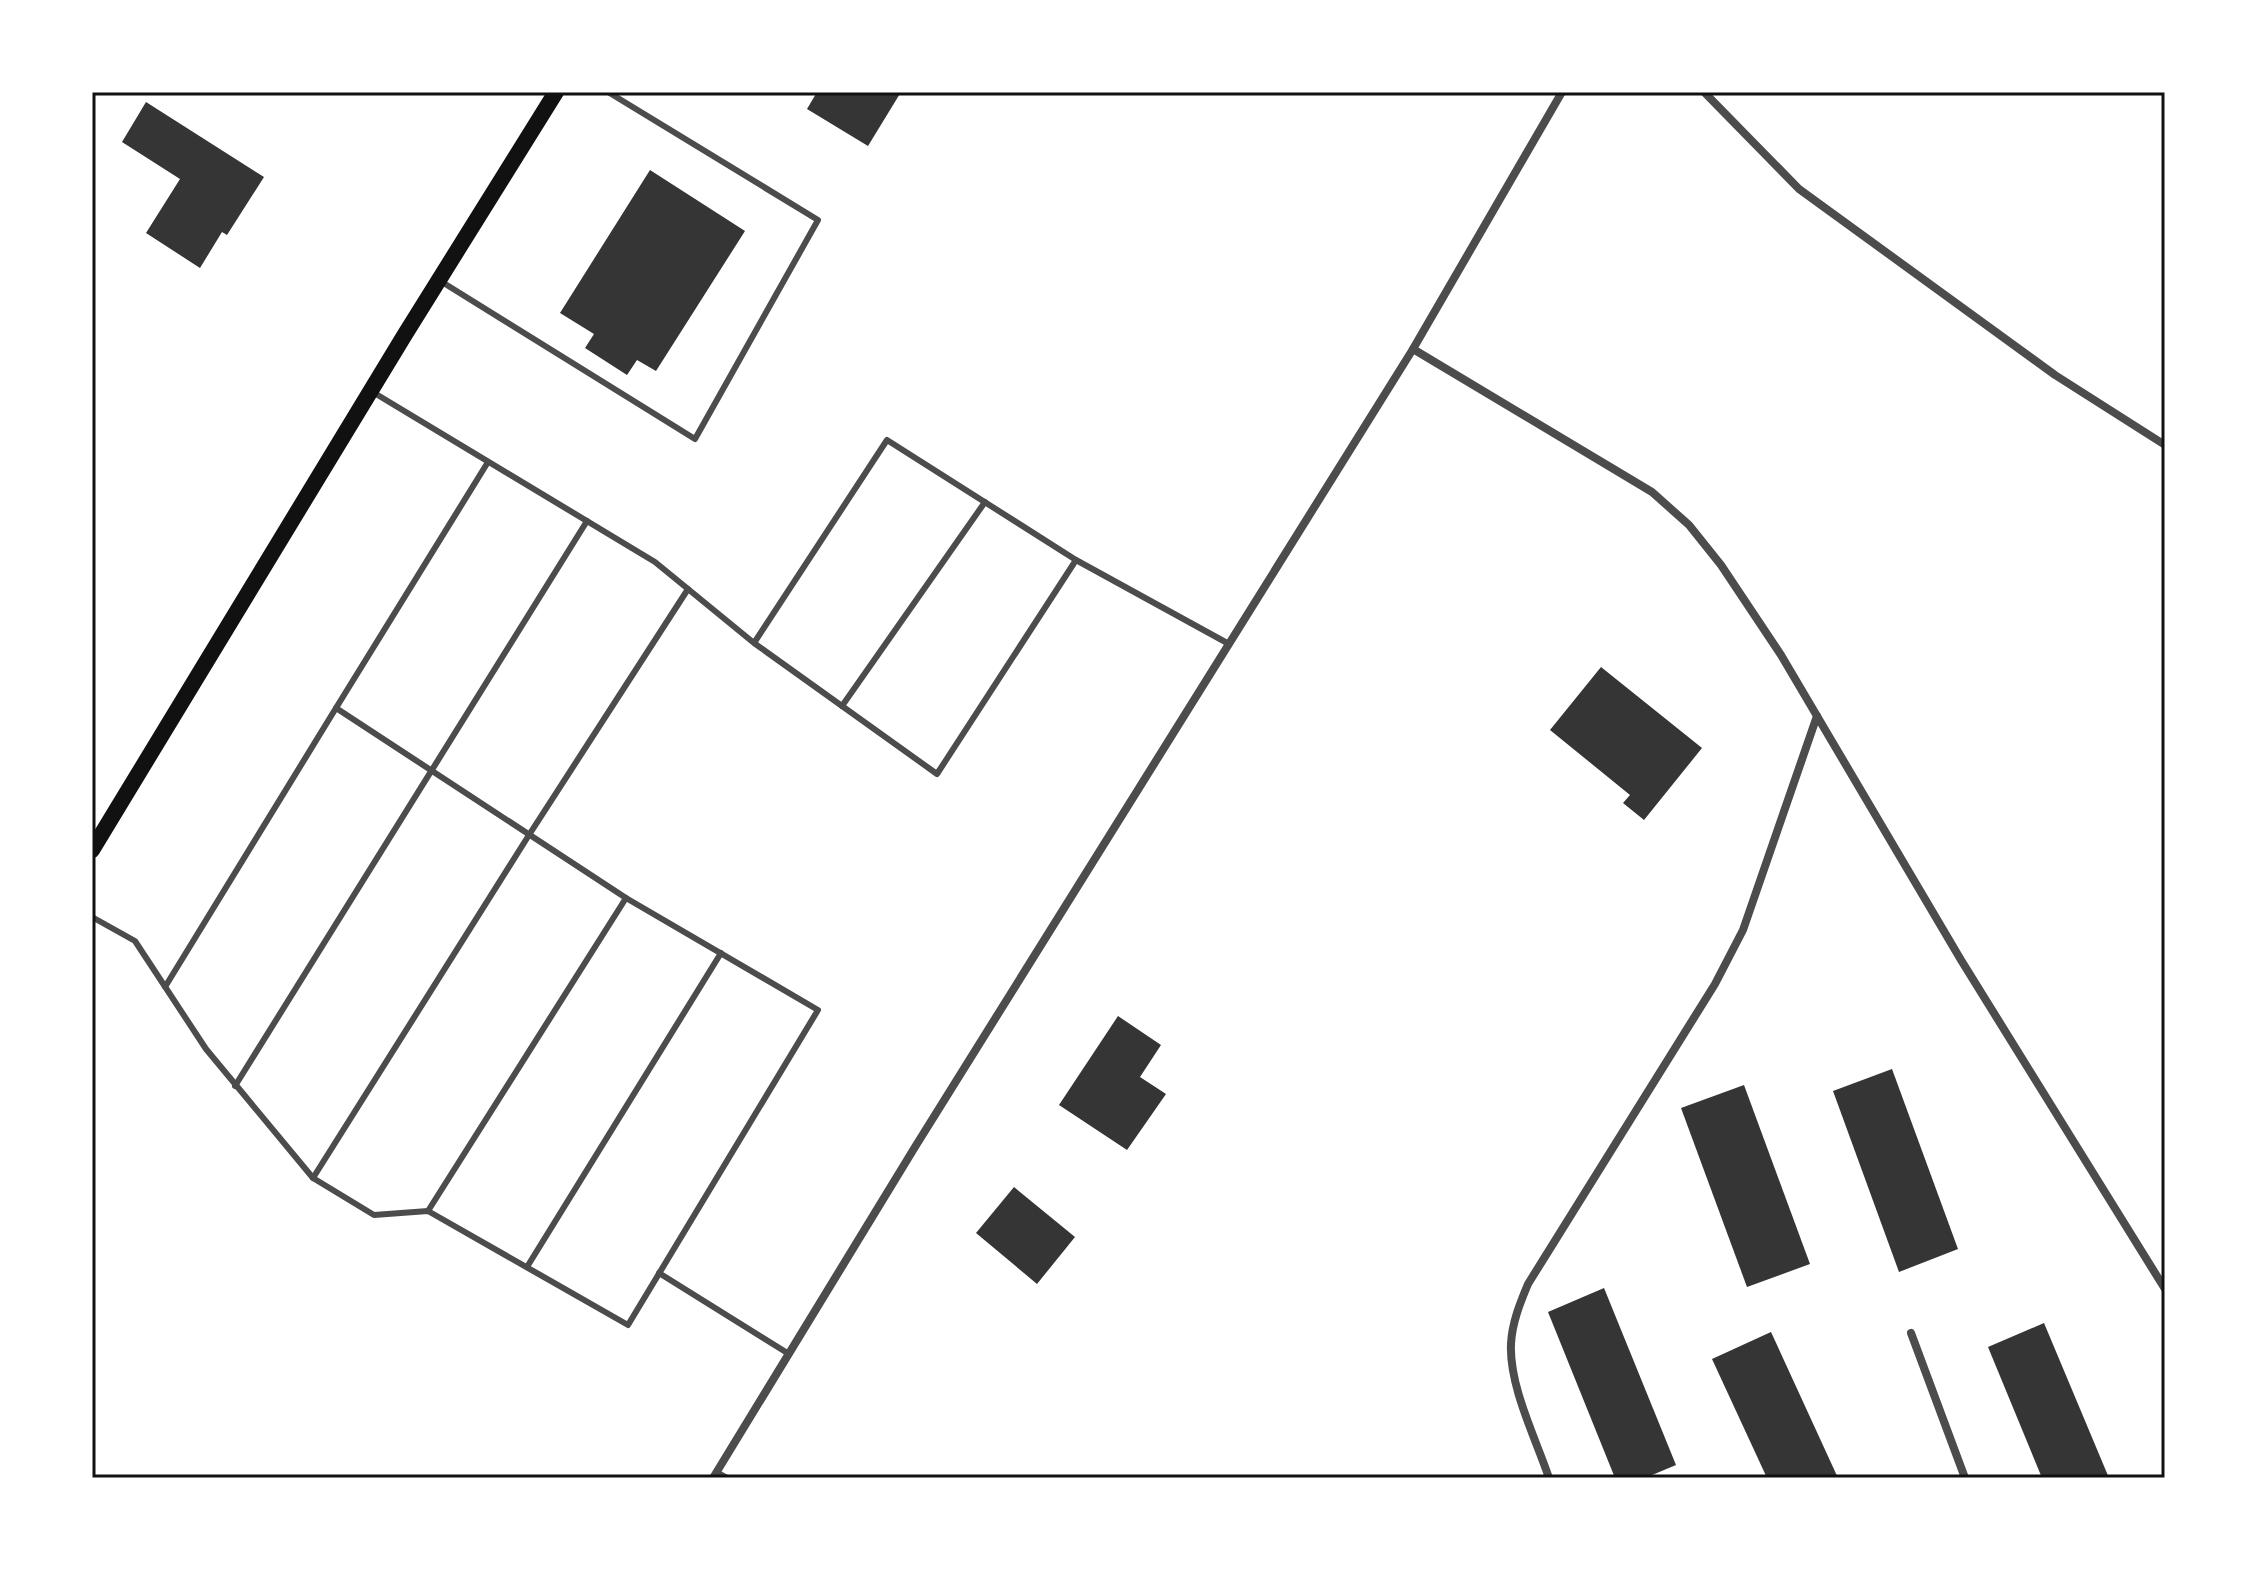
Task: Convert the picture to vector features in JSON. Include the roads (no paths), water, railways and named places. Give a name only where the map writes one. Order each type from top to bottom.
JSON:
[{"type":"main road","points":[[92,850],[556,92]]},
{"type":"street","points":[[714,1475],[1413,349],[1562,92]]},
{"type":"street","points":[[1704,92],[1799,189],[2055,375],[2165,445]]},
{"type":"street","points":[[1413,349],[1652,492],[1689,525],[1756,616],[1961,960],[2165,1289]]},
{"type":"street","points":[[1549,1478],[1517,1385],[1511,1346],[1516,1314],[1528,1284],[1707,997],[1743,930],[1817,716]]},
{"type":"street","points":[[1911,1333],[1965,1478]]},
{"type":"lane","points":[[439,280],[695,439],[818,220],[608,92]]},
{"type":"lane","points":[[371,391],[655,562],[754,643],[937,774],[1076,560]]},
{"type":"lane","points":[[754,643],[887,440],[1076,560],[1229,644]]},
{"type":"lane","points":[[165,987],[488,462]]},
{"type":"lane","points":[[842,706],[985,502]]},
{"type":"lane","points":[[235,1086],[587,521]]},
{"type":"lane","points":[[313,1178],[688,589]]},
{"type":"lane","points":[[92,917],[135,941],[206,1049],[313,1178],[374,1215],[428,1211],[628,1325],[818,1010],[626,898],[336,708]]},
{"type":"lane","points":[[428,1211],[626,898]]},
{"type":"lane","points":[[527,1267],[721,953]]},
{"type":"lane","points":[[659,1273],[789,1354]]},
{"type":"lane","points":[[714,1475],[727,1478]]}]
